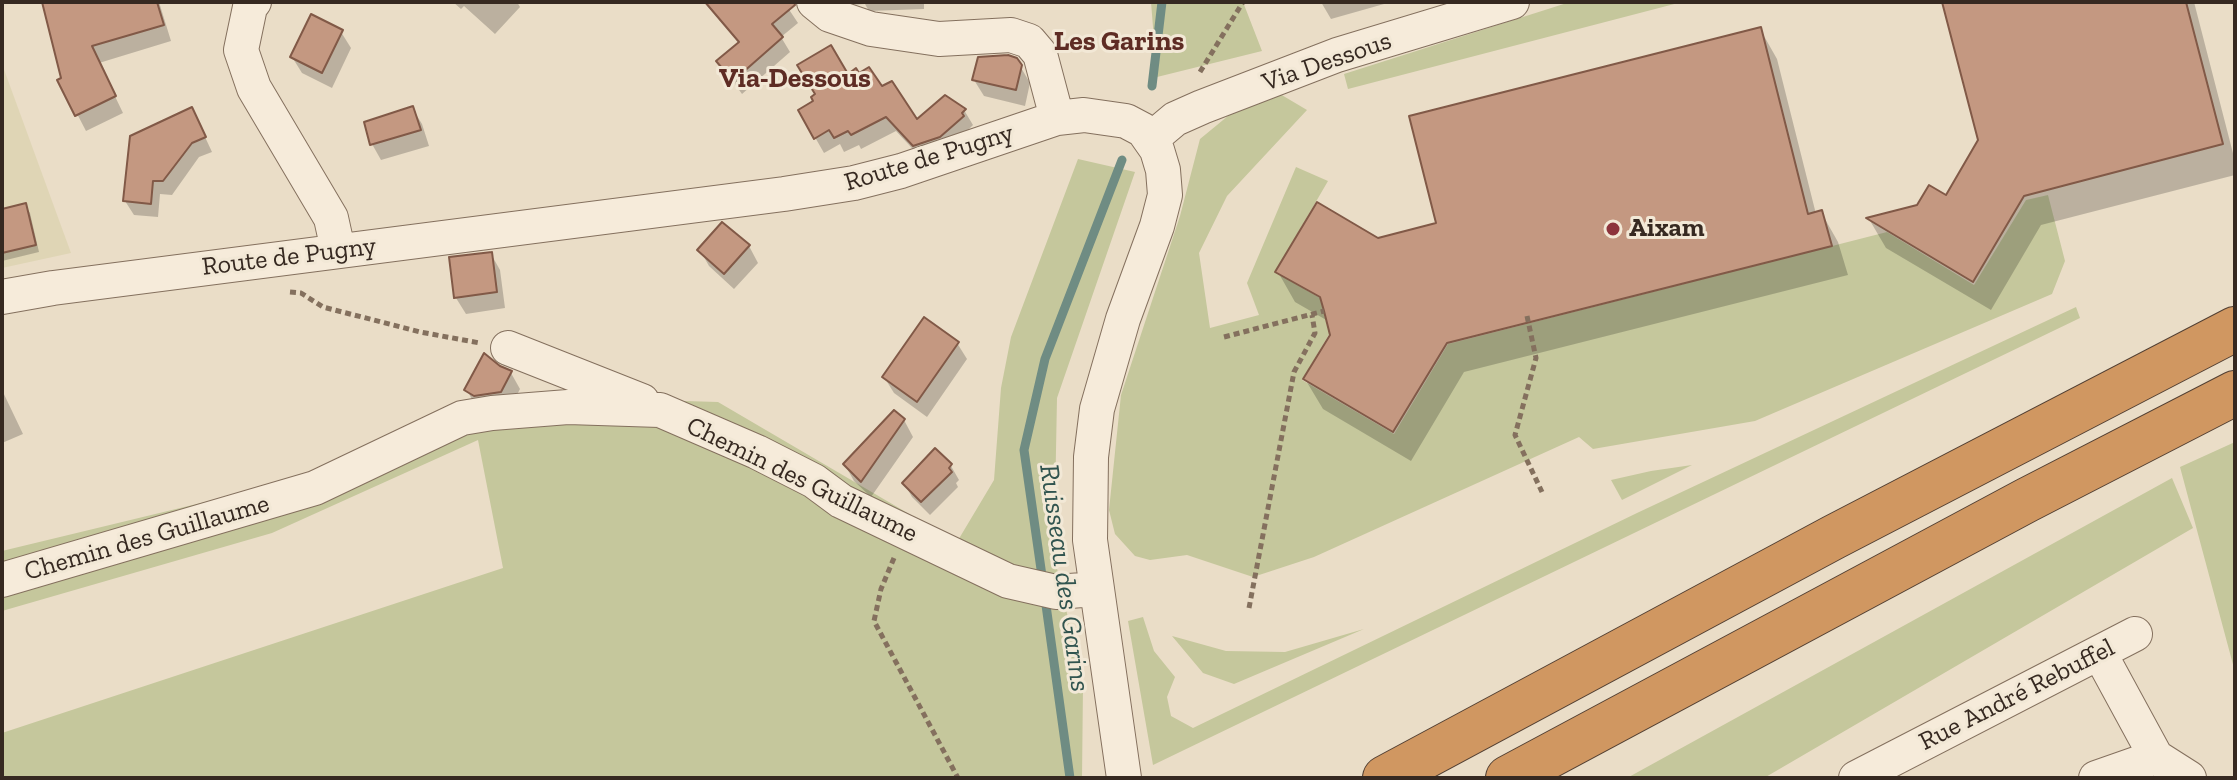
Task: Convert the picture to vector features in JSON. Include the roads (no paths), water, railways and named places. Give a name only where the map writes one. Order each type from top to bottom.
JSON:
[{"type":"highway","points":[[1385,778],[1861,522],[2235,329]]},
{"type":"highway","points":[[1508,778],[2027,500],[2235,393]]},
{"type":"street","points":[[254,2],[250,7],[241,50],[245,63],[254,88],[331,218],[338,250]]},
{"type":"street","points":[[814,2],[830,15],[871,29],[939,39],[1011,35],[1029,41],[1040,54],[1057,118]]},
{"type":"street","name":"Via Dessous","points":[[1150,140],[1175,119],[1337,55],[1512,2]]},
{"type":"street","name":"Route de Pugny","points":[[2,297],[854,183],[901,171],[1057,118],[1084,115],[1126,121],[1143,130],[1150,140]]},
{"type":"street","points":[[1124,778],[1090,540],[1091,457],[1102,394],[1123,319],[1165,195],[1163,170],[1150,140]]},
{"type":"street","points":[[508,348],[660,410]]},
{"type":"street","name":"Chemin des Guillaume","points":[[2,580],[315,488],[462,418],[568,407],[660,410],[757,452],[814,481],[841,501],[1008,581],[1041,588],[1096,589]]},
{"type":"street","name":"Rue André Rebuffel","points":[[1856,778],[2135,634]]},
{"type":"street","points":[[2100,654],[2156,757],[2189,778]]},
{"type":"street","points":[[2096,778],[2156,757]]},
{"type":"waterway","name":"Ruisseau des Garins","points":[[1152,86],[1162,2]]},
{"type":"waterway","name":"Ruisseau des Garins","points":[[1043,583],[1024,450],[1045,359],[1122,160]]},
{"type":"waterway","name":"Ruisseau des Garins","points":[[1045,598],[1070,778]]},
{"type":"place","name":"Aixam","points":[[1613,229]]},
{"type":"district","name":"Les Garins","points":[[1119,42]]},
{"type":"district","name":"Via-Dessous","points":[[795,79]]}]
